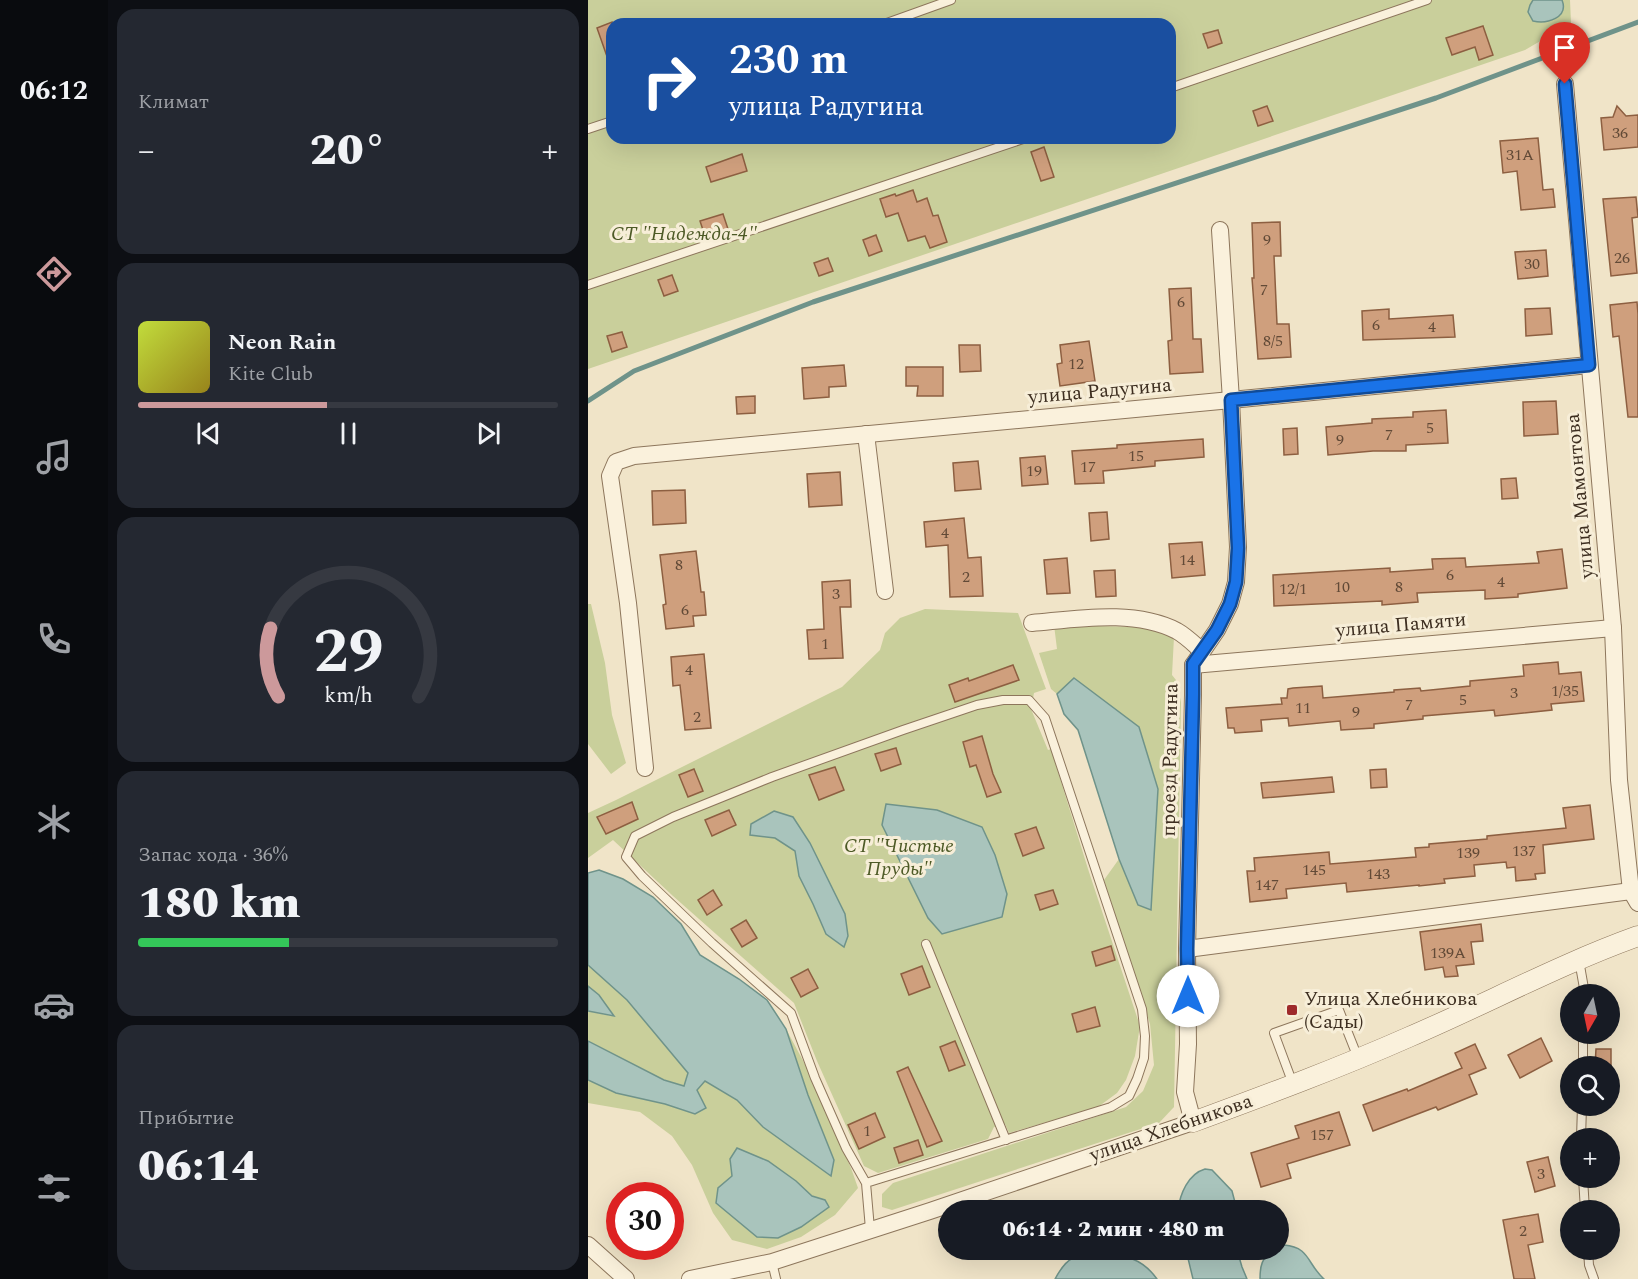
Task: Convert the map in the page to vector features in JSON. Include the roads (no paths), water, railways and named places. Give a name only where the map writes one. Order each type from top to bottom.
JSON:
[{"type":"street","name":"улица Мамонтова","points":[[1565,84],[1613,628],[1619,780],[1634,897]]},
{"type":"street","points":[[1032,623],[1091,617],[1125,618],[1160,625],[1179,632],[1198,658],[1217,630],[1230,604],[1236,582],[1238,548],[1220,230]]},
{"type":"street","name":"улица Радугина","points":[[645,768],[628,603],[610,476],[616,462],[634,456],[1589,365]]},
{"type":"street","points":[[866,434],[885,591]]},
{"type":"street","name":"улица Памяти","points":[[1198,658],[1613,628]]},
{"type":"street","name":"проезд Радугина","points":[[1193,1122],[1185,1092],[1188,1044],[1187,949],[1193,695],[1198,658]]},
{"type":"street","points":[[1187,949],[1268,937],[1634,897]]},
{"type":"street","name":"улица Хлебникова","points":[[690,1279],[772,1262],[1193,1122],[1294,1085],[1409,1038],[1579,959],[1638,936]]},
{"type":"street","points":[[588,1245],[626,1279]]},
{"type":"lane","points":[[901,18],[951,0]]},
{"type":"lane","points":[[1176,86],[1427,0]]},
{"type":"lane","points":[[588,129],[606,123]]},
{"type":"lane","points":[[588,285],[1008,144]]},
{"type":"lane","points":[[866,1183],[1111,1107],[1129,1096],[1137,1079],[1144,1058],[1145,1035],[1142,1009],[1045,718],[1029,700],[1003,700],[977,705],[772,777],[673,817],[634,836],[626,857],[642,876],[696,928],[791,1013],[815,1078],[846,1148],[866,1183],[870,1229]]},
{"type":"lane","points":[[926,944],[1006,1140]]},
{"type":"lane","points":[[1579,959],[1583,984]]},
{"type":"lane","points":[[1294,1085],[1274,1033],[1339,1010],[1359,1058]]},
{"type":"lane","points":[[1589,1260],[1594,1279]]},
{"type":"lane","points":[[772,1262],[776,1279]]},
{"type":"water","points":[[1533,0],[1562,0],[1562,11],[1560,15],[1550,20],[1533,21],[1528,12]]},
{"type":"water","points":[[1074,678],[1139,727],[1158,789],[1151,910],[1138,905],[1119,859],[1078,730],[1064,714],[1057,694]]},
{"type":"water","points":[[886,804],[937,810],[982,827],[995,855],[1007,894],[1002,917],[942,934],[928,918],[882,825]]},
{"type":"water","points":[[774,811],[793,817],[810,843],[845,914],[848,936],[844,947],[826,934],[799,876],[795,851],[775,838],[750,835],[751,824]]},
{"type":"water","points":[[599,870],[623,879],[653,897],[681,924],[700,955],[739,979],[767,1000],[786,1029],[808,1095],[834,1160],[831,1176],[763,1127],[737,1100],[705,1081],[697,1090],[706,1108],[695,1114],[665,1104],[616,1093],[588,1080],[588,1041],[664,1080],[684,1086],[688,1073],[627,1000],[588,965],[588,873]]},
{"type":"water","points":[[588,986],[599,995],[614,1016],[588,1011]]},
{"type":"water","points":[[737,1148],[768,1161],[812,1196],[825,1200],[829,1207],[801,1227],[778,1238],[757,1237],[716,1203],[718,1188],[732,1176],[730,1159]]},
{"type":"water","points":[[1205,1169],[1212,1170],[1232,1191],[1234,1200],[1180,1200],[1186,1185]]},
{"type":"water","points":[[1289,1246],[1292,1246],[1304,1253],[1324,1279],[1260,1279],[1264,1260],[1289,1260]]},
{"type":"water","points":[[1134,1260],[1145,1266],[1157,1279],[1055,1279],[1068,1261]]},
{"type":"water","points":[[1188,1260],[1240,1260],[1247,1279],[1193,1279]]},
{"type":"waterway","points":[[588,401],[634,371],[813,302],[1436,98],[1638,22]]},
{"type":"place","name":"Улица Хлебникова (Сады)","points":[[1292,1010]]},
{"type":"park label","name":"СТ \"Надежда-4\"","points":[[684,234]]},
{"type":"park label","name":"СТ \"Чистые Пруды\"","points":[[899,858]]}]
